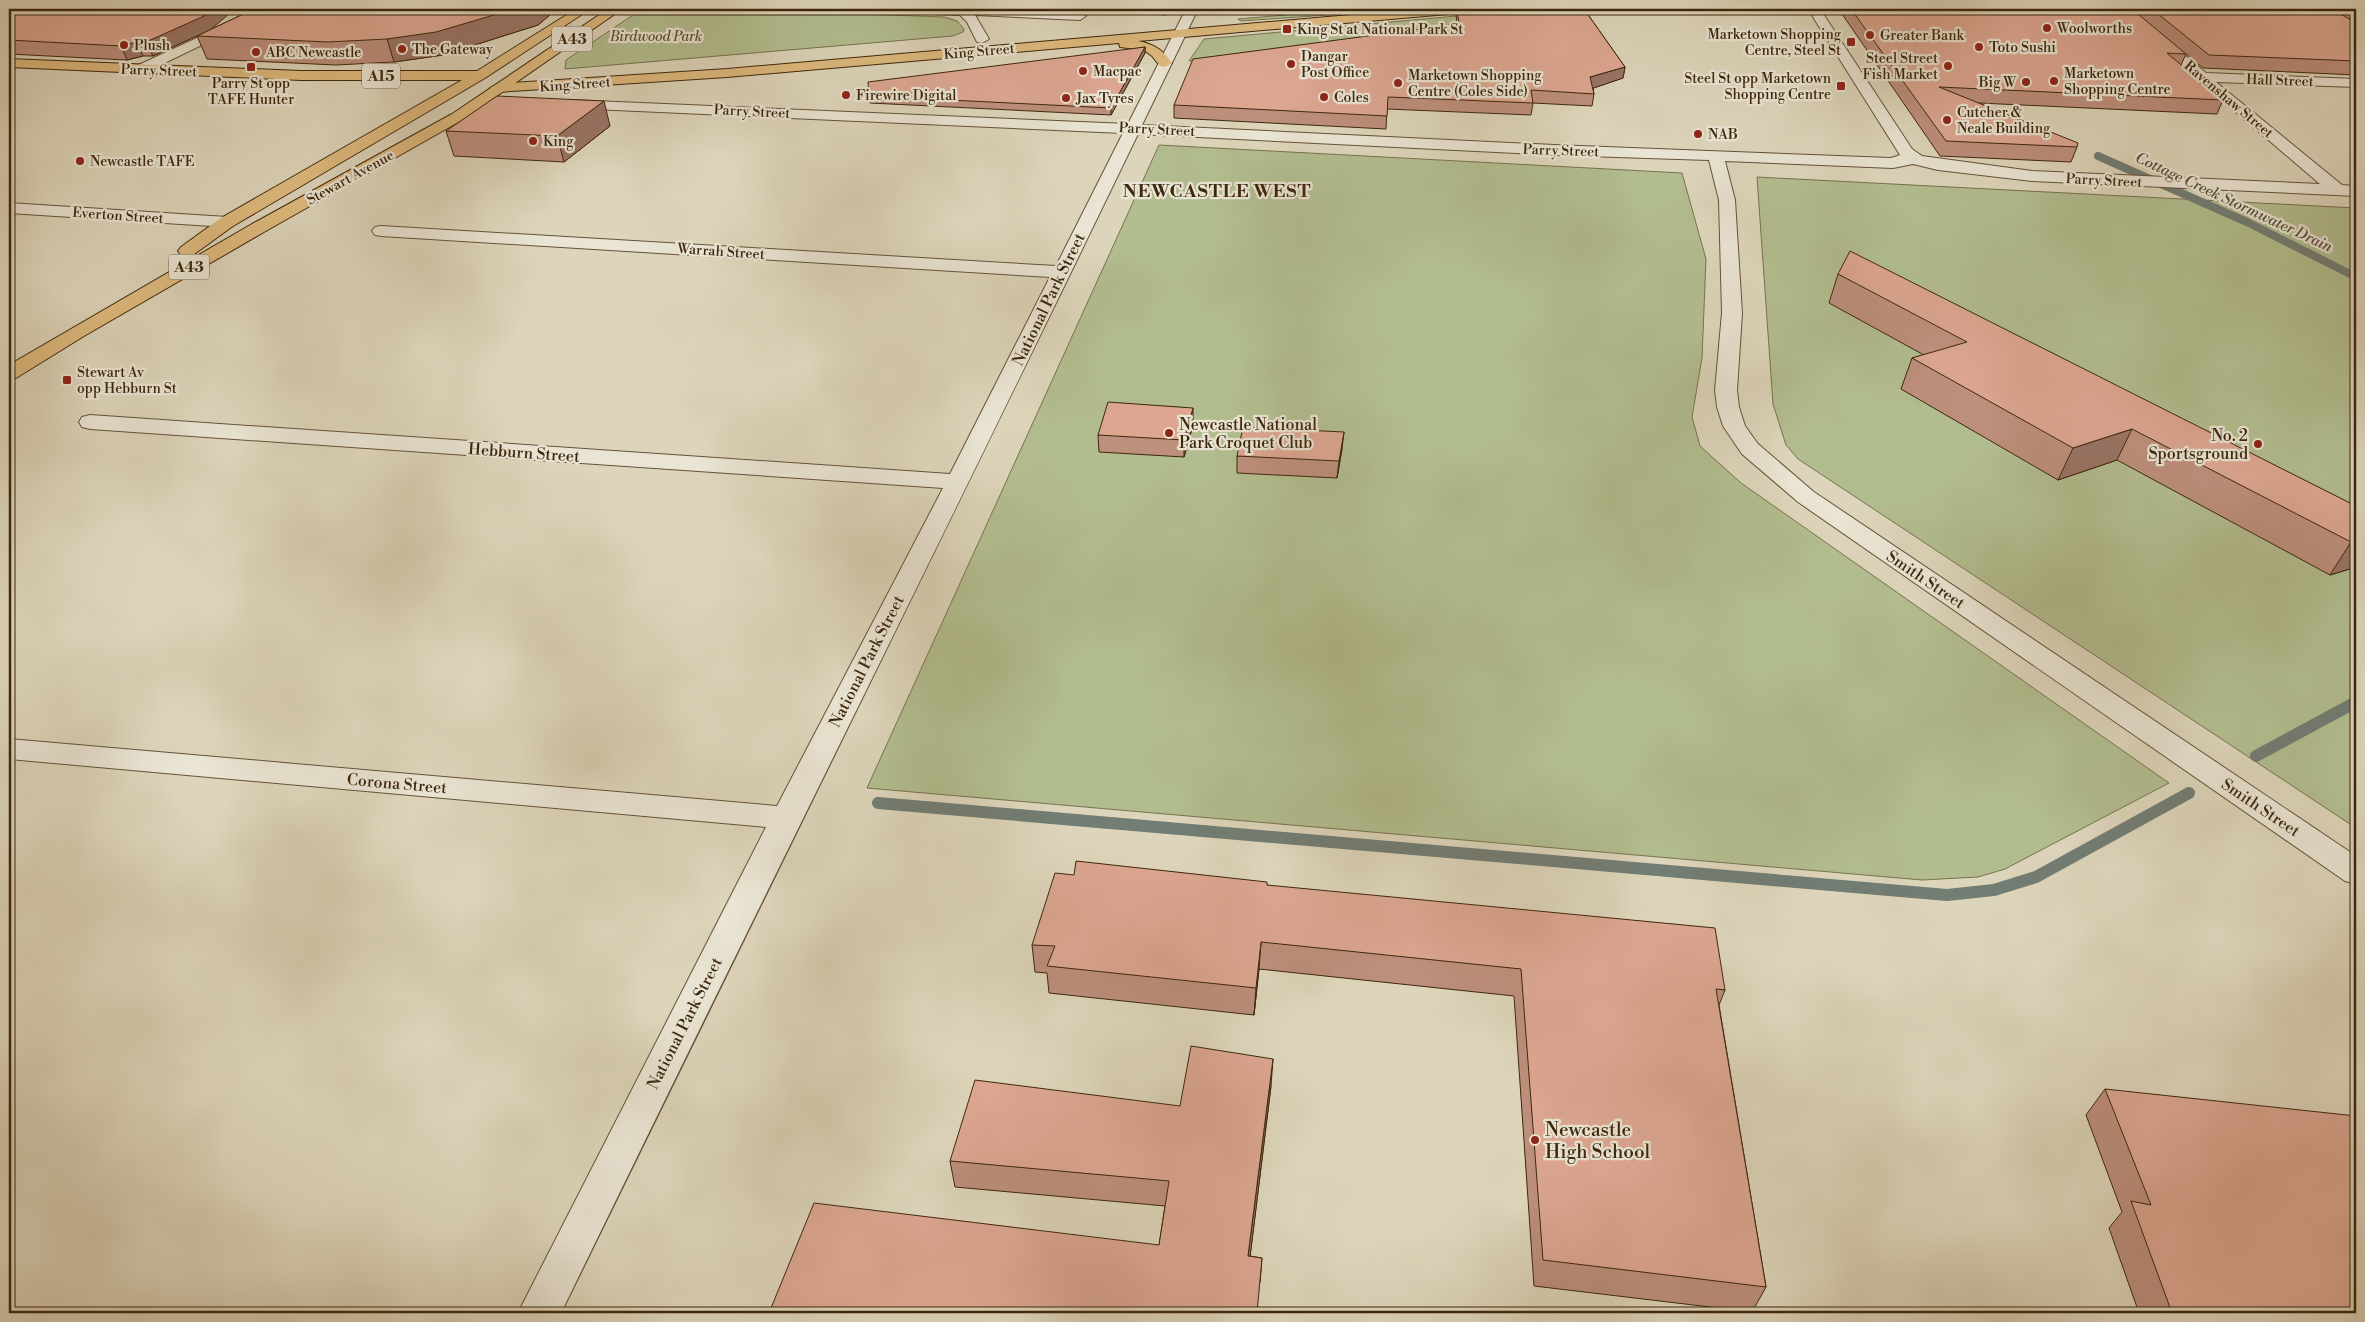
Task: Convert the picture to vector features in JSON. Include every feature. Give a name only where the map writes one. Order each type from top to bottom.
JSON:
[{"type":"main road","name":"Stewart Avenue","points":[[77,332],[226,222],[512,56],[584,9]]},
{"type":"main road","name":"Stewart Avenue","points":[[9,374],[77,332],[456,117],[616,9]]},
{"type":"main road","name":"King Street","points":[[518,74],[635,69],[1322,9]]},
{"type":"main road","name":"King Street","points":[[497,88],[727,73],[1077,43],[1186,21],[1460,9]]},
{"type":"main road","points":[[1077,43],[1112,43],[1150,47],[1158,52],[1165,63]]},
{"type":"main road","points":[[314,75],[436,68],[480,63],[512,56]]},
{"type":"main road","name":"Parry Street","points":[[9,63],[138,70],[314,75],[518,74]]},
{"type":"main road","points":[[116,80],[138,70]]},
{"type":"main road","points":[[456,117],[508,101],[646,86],[727,73]]},
{"type":"main road","name":"Parry Street","points":[[9,75],[265,89]]},
{"type":"main road","points":[[426,91],[497,88]]},
{"type":"street","points":[[138,70],[270,9]]},
{"type":"street","points":[[904,9],[1080,16]]},
{"type":"street","points":[[1814,9],[1906,152],[1917,160]]},
{"type":"street","name":"Ravenshaw Street","points":[[2121,9],[2337,190]]},
{"type":"street","name":"King Street","points":[[963,11],[973,20],[982,39]]},
{"type":"street","name":"National Park Street","points":[[539,1313],[786,818],[958,482],[1186,21]]},
{"type":"street","name":"Hall Street","points":[[2204,77],[2356,83]]},
{"type":"street","name":"Parry Street","points":[[571,104],[1742,157],[1780,165],[1898,168],[1926,177],[1937,171]]},
{"type":"street","name":"Smith Street","points":[[1716,156],[1727,200],[1732,313],[1726,390],[1728,407],[1734,426],[1750,450],[1806,497],[2356,872]]},
{"type":"street","name":"Parry Street","points":[[1898,168],[1902,159],[1917,160],[1937,171],[2172,184],[2356,191]]},
{"type":"street","name":"Everton Street","points":[[9,208],[226,222]]},
{"type":"street","name":"Warrah Street","points":[[381,231],[1061,272]]},
{"type":"street","name":"Hebburn Street","points":[[90,422],[958,482]]},
{"type":"street","name":"Corona Street","points":[[9,748],[786,818]]},
{"type":"green space","name":"Birdwood Park","points":[[642,9],[729,9],[944,17],[957,21],[964,29],[963,32],[953,36],[565,69],[566,60]]},
{"type":"green space","points":[[1355,9],[1415,9],[1241,21],[1238,19]]},
{"type":"green space","points":[[1533,9],[1592,9],[1189,61],[1204,39]]},
{"type":"green space","points":[[1159,145],[1682,173],[1706,259],[1702,358],[1692,417],[1700,446],[1741,483],[2169,783],[2005,869],[1978,877],[1922,880],[867,788]]},
{"type":"green space","points":[[1757,177],[2356,208],[2356,828],[1798,459],[1786,445],[1773,404]]},
{"type":"building","points":[[9,9],[213,9],[204,16],[146,42],[121,46],[9,40]]},
{"type":"building","points":[[254,9],[514,9],[436,32],[387,39],[328,42],[197,36]]},
{"type":"building","name":"Marketown Shopping Centre (Coles Side)","points":[[1457,9],[1584,9],[1625,67],[1590,77],[1594,94],[1531,90],[1533,103],[1388,97],[1387,116],[1174,105],[1193,59],[1459,24]]},
{"type":"building","name":"Marketown Shopping Centre","points":[[1851,9],[2132,9],[2186,54],[2167,53],[2223,100],[1939,87],[2078,143],[2077,147],[1946,141]]},
{"type":"building","points":[[2152,9],[2332,9],[2356,23],[2356,30],[2353,30],[2356,32],[2356,61],[2209,55]]},
{"type":"building","points":[[1145,47],[1111,108],[869,96],[868,82]]},
{"type":"building","points":[[497,96],[604,101],[557,136],[446,131]]},
{"type":"building","points":[[1850,251],[2356,506],[2356,541],[2351,542],[2132,429],[2073,448],[1912,358],[1967,342],[1838,274]]},
{"type":"building","points":[[1108,402],[1193,408],[1184,440],[1098,435]]},
{"type":"building","points":[[1243,427],[1344,432],[1339,461],[1237,456]]},
{"type":"building","points":[[1076,861],[1267,882],[1267,885],[1715,928],[1725,990],[1716,989],[1766,1287],[1543,1260],[1521,969],[1261,942],[1256,988],[1047,966],[1055,946],[1032,945],[1055,873],[1074,875]]},
{"type":"building","points":[[1191,1046],[1273,1059],[1248,1256],[1262,1258],[1257,1313],[769,1313],[814,1203],[1159,1245],[1169,1181],[950,1161],[975,1080],[1180,1106]]},
{"type":"building","points":[[2105,1089],[2356,1116],[2356,1313],[2172,1313],[2131,1201],[2151,1205]]},
{"type":"waterway","name":"Cottage Creek Stormwater Drain","points":[[2098,156],[2249,223],[2356,277]]},
{"type":"waterway","points":[[2256,756],[2356,702]]},
{"type":"waterway","points":[[878,803],[1947,895],[1994,890],[2036,877],[2189,793]]},
{"type":"place","name":"Woolworths","points":[[2047,28]]},
{"type":"place","name":"King St at National Park St","points":[[1287,29]]},
{"type":"place","name":"Greater Bank","points":[[1870,35]]},
{"type":"place","name":"Marketown Shopping Centre, Steel St","points":[[1851,42]]},
{"type":"place","name":"Plush","points":[[124,45]]},
{"type":"place","name":"Toto Sushi","points":[[1979,47]]},
{"type":"place","name":"The Gateway","points":[[402,49]]},
{"type":"place","name":"ABC Newcastle","points":[[256,52]]},
{"type":"place","name":"Dangar Post Office","points":[[1291,64]]},
{"type":"place","name":"Steel Street Fish Market","points":[[1948,66]]},
{"type":"place","name":"Parry St opp TAFE Hunter","points":[[251,67]]},
{"type":"place","name":"Macpac","points":[[1083,71]]},
{"type":"place","name":"Marketown Shopping Centre","points":[[2054,81]]},
{"type":"place","name":"Big W","points":[[2026,82]]},
{"type":"place","name":"Marketown Shopping Centre (Coles Side)","points":[[1398,83]]},
{"type":"place","name":"Steel St opp Marketown Shopping Centre","points":[[1841,86]]},
{"type":"place","name":"Firewire Digital","points":[[846,95]]},
{"type":"place","name":"Coles","points":[[1324,97]]},
{"type":"place","name":"Jax Tyres","points":[[1066,98]]},
{"type":"place","name":"Cutcher & Neale Building","points":[[1947,120]]},
{"type":"place","name":"NAB","points":[[1698,134]]},
{"type":"place","name":"King","points":[[533,141]]},
{"type":"place","name":"Newcastle TAFE","points":[[80,161]]},
{"type":"place","name":"Stewart Av opp Hebburn St","points":[[67,380]]},
{"type":"place","name":"Newcastle National Park Croquet Club","points":[[1169,433]]},
{"type":"place","name":"No. 2 Sportsground","points":[[2258,444]]},
{"type":"place","name":"Newcastle High School","points":[[1535,1140]]},
{"type":"district","name":"NEWCASTLE WEST","points":[[1217,191]]}]
